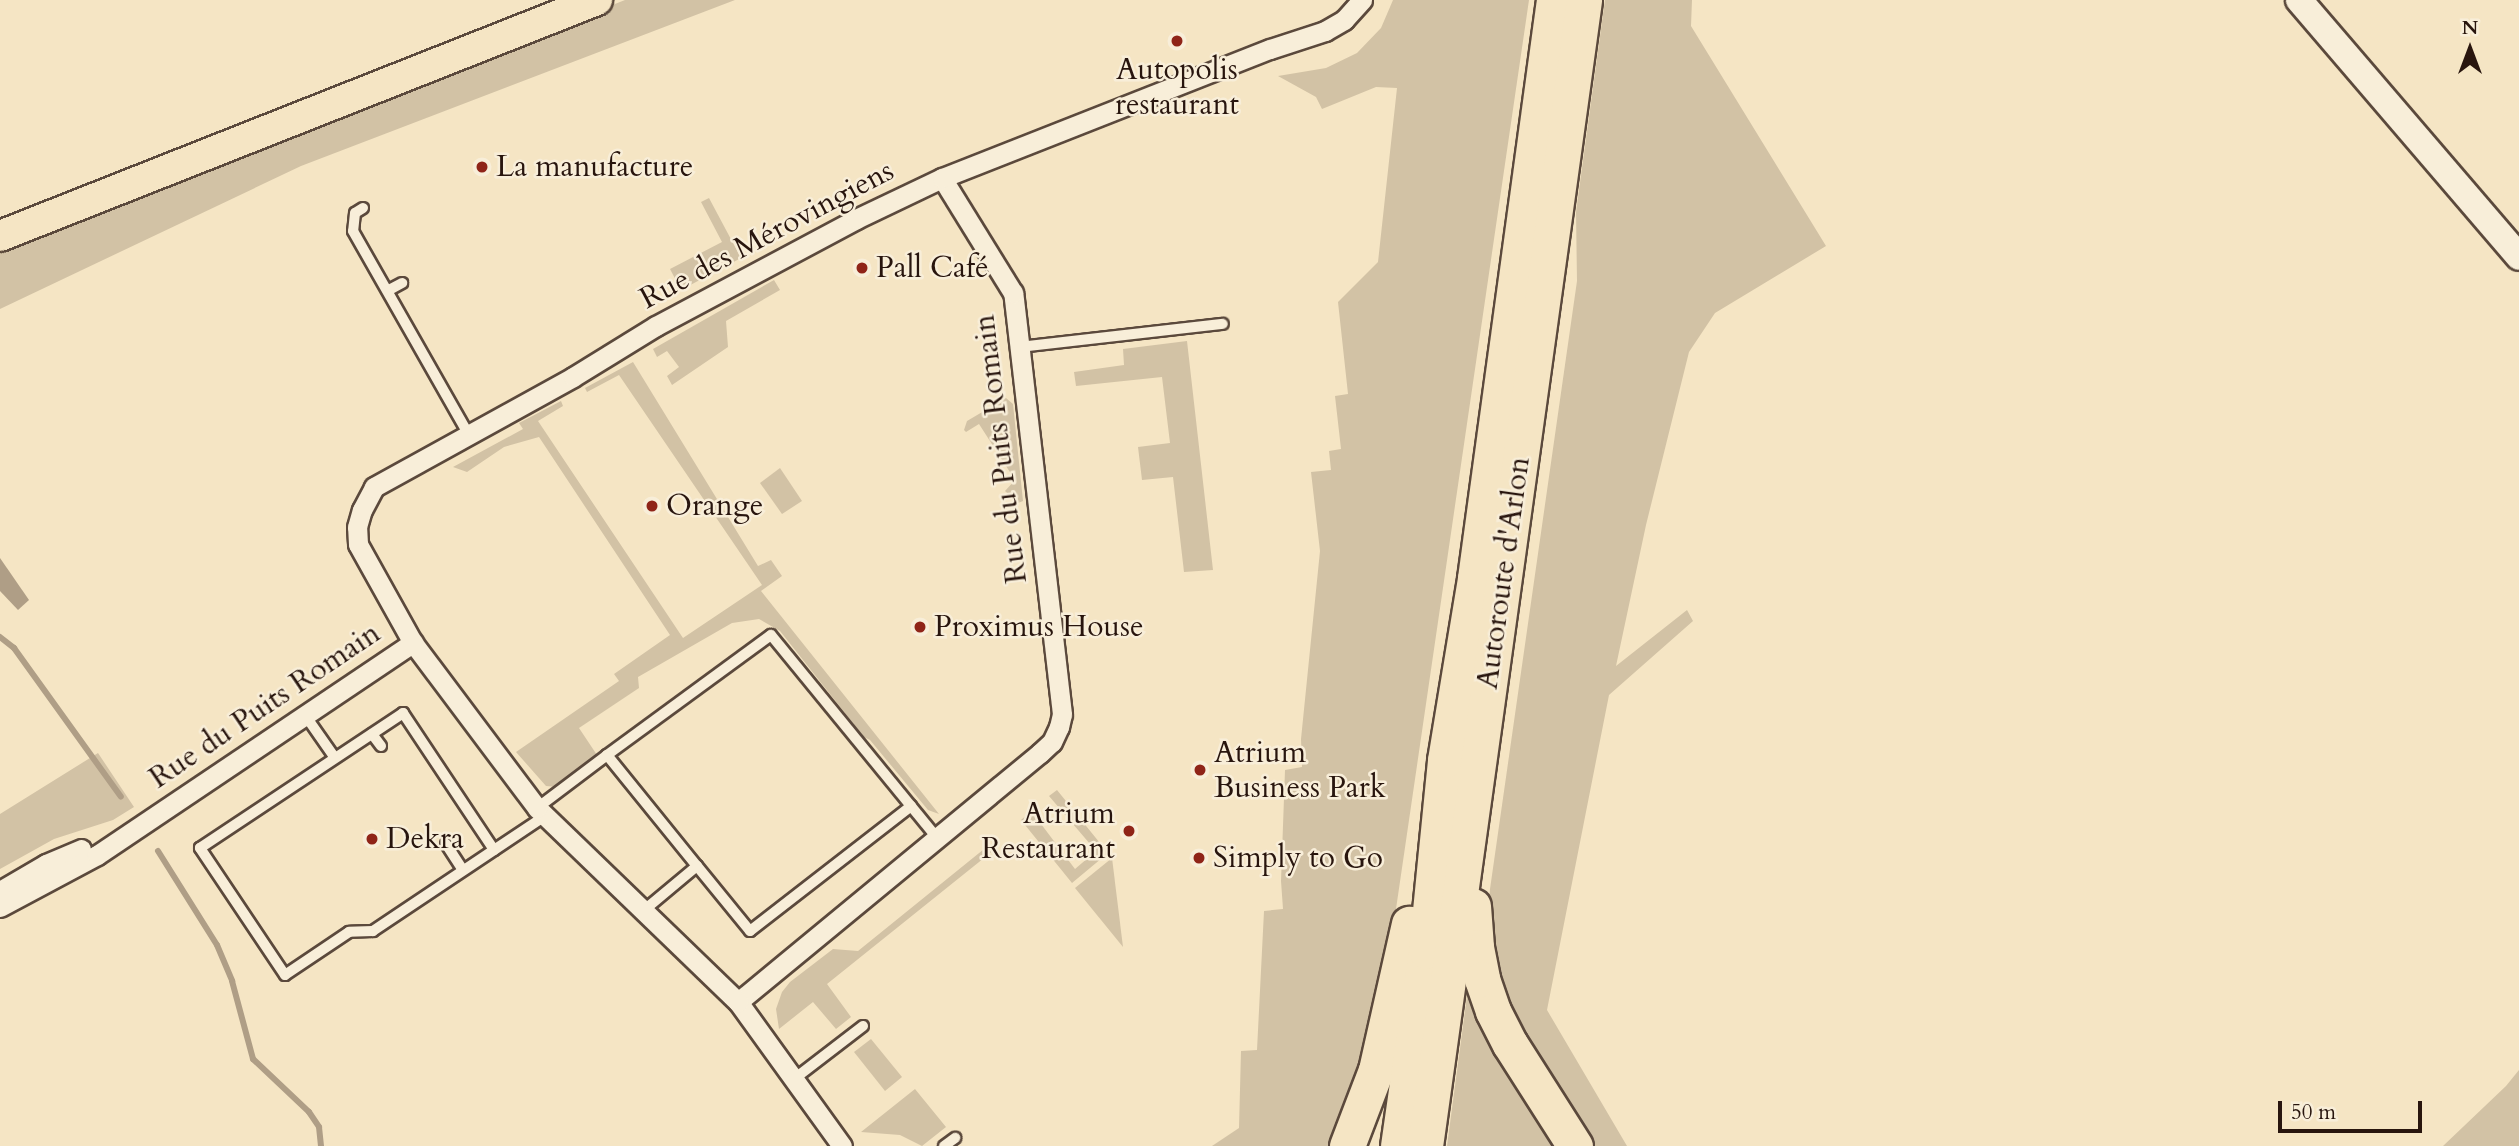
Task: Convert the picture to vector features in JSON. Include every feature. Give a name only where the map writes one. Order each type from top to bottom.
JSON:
[{"type":"highway","name":"Autoroute d'Arlon","points":[[1398,1146],[1426,951],[1445,760],[1475,578],[1554,0]]},
{"type":"highway","name":"Autoroute d'Arlon","points":[[1425,1146],[1584,0]]},
{"type":"highway","points":[[1347,1146],[1377,1070],[1445,760]]},
{"type":"highway","points":[[1466,852],[1475,917],[1476,947],[1482,979],[1493,1011],[1510,1044],[1575,1146]]},
{"type":"main road","points":[[0,236],[597,0]]},
{"type":"main road","points":[[2298,0],[2519,257]]},
{"type":"street","name":"Rue des Mérovingiens","points":[[413,643],[358,544],[356,527],[374,487],[620,350],[656,326],[856,219],[942,178],[1270,48],[1314,36],[1344,20],[1362,0]]},
{"type":"street","name":"Rue du Puits Romain","points":[[738,1002],[1052,743],[1062,714],[1013,293],[942,178]]},
{"type":"street","name":"Rue du Puits Romain","points":[[0,907],[97,855],[413,643],[541,812],[738,1002],[845,1145]]},
{"type":"street","name":"Rue du Puits Romain","points":[[0,891],[46,864],[131,831]]},
{"type":"lane","points":[[363,208],[355,213],[353,232],[378,281],[389,290],[469,435]]},
{"type":"lane","points":[[389,290],[402,283]]},
{"type":"lane","points":[[1020,347],[1223,324]]},
{"type":"lane","points":[[434,372],[446,366]]},
{"type":"lane","points":[[495,850],[403,713],[200,848],[285,975],[349,932],[373,930],[495,850],[607,755],[771,635],[937,838]]},
{"type":"lane","points":[[305,715],[335,758]]},
{"type":"lane","points":[[372,734],[381,746]]},
{"type":"lane","points":[[607,755],[750,931],[911,806]]},
{"type":"lane","points":[[446,844],[463,870]]},
{"type":"lane","points":[[643,912],[698,866]]},
{"type":"lane","points":[[794,1079],[863,1027]]},
{"type":"lane","points":[[944,1146],[955,1138]]},
{"type":"shaded area","points":[[625,0],[735,0],[301,166],[0,309],[0,248]]},
{"type":"shaded area","points":[[1393,0],[1529,0],[1396,909],[1364,1059],[1332,1146],[1212,1146],[1239,1128],[1241,1051],[1257,1050],[1264,911],[1283,909],[1281,881],[1285,770],[1302,767],[1301,739],[1320,551],[1311,472],[1331,470],[1329,451],[1341,449],[1335,396],[1348,394],[1338,302],[1378,262],[1397,88],[1376,87],[1322,109],[1316,97],[1278,76],[1326,68],[1357,53],[1381,28]]},
{"type":"shaded area","points":[[1605,0],[1692,0],[1691,26],[1826,246],[1715,313],[1689,352],[1646,525],[1616,666],[1687,610],[1693,621],[1609,695],[1547,1010],[1627,1146],[1591,1146],[1520,1035],[1486,938],[1490,889],[1577,281],[1576,212]]},
{"type":"shaded area","points":[[709,198],[741,258],[681,290],[670,269],[722,242],[701,202]]},
{"type":"shaded area","points":[[774,280],[780,290],[726,321],[728,347],[672,385],[667,376],[679,367],[667,351],[657,357],[653,349]]},
{"type":"shaded area","points":[[1187,341],[1213,570],[1184,572],[1173,477],[1142,480],[1138,447],[1170,443],[1162,377],[1076,386],[1074,372],[1124,365],[1123,349]]},
{"type":"shaded area","points":[[633,362],[758,566],[771,560],[782,576],[761,591],[939,814],[928,810],[870,740],[864,737],[780,631],[759,619],[732,623],[638,677],[639,688],[579,728],[597,755],[557,787],[546,786],[516,752],[619,681],[614,674],[670,635],[539,437],[504,447],[467,472],[453,467],[523,429],[519,423],[561,401],[563,406],[538,421],[683,638],[762,585],[619,375],[587,392],[585,388]]},
{"type":"shaded area","points":[[1006,398],[1013,404],[1023,501],[1018,503],[1005,491],[1015,480],[979,424],[966,432],[964,430],[967,421]]},
{"type":"shaded area","points":[[780,468],[802,501],[782,514],[760,483]]},
{"type":"shaded area","points":[[0,558],[29,600],[18,610],[0,591]]},
{"type":"shaded area","points":[[98,753],[134,807],[113,820],[54,839],[0,869],[0,814]]},
{"type":"shaded area","points":[[1057,790],[1108,853],[1072,883],[1021,820],[1029,813],[1035,816],[1075,869],[1096,851],[1049,796]]},
{"type":"shaded area","points":[[989,845],[994,850],[827,984],[851,1017],[836,1029],[813,1002],[779,1029],[776,1009],[782,992],[790,982],[833,949],[858,951]]},
{"type":"shaded area","points":[[1112,858],[1123,947],[1075,888]]},
{"type":"shaded area","points":[[1469,981],[1557,1146],[1447,1146]]},
{"type":"shaded area","points":[[871,1039],[902,1077],[885,1091],[854,1052]]},
{"type":"shaded area","points":[[2519,1070],[2519,1146],[2443,1146],[2506,1086]]},
{"type":"shaded area","points":[[915,1089],[946,1127],[922,1146],[900,1135],[861,1132]]},
{"type":"waterway","points":[[0,637],[14,648],[121,797]]},
{"type":"waterway","points":[[158,851],[217,945],[232,981],[253,1059],[309,1112],[319,1127],[321,1146]]},
{"type":"place","name":"Autopolis restaurant","points":[[1177,41]]},
{"type":"place","name":"La manufacture","points":[[482,167]]},
{"type":"place","name":"Pall Café","points":[[862,268]]},
{"type":"place","name":"Orange","points":[[652,506]]},
{"type":"place","name":"Proximus House","points":[[920,627]]},
{"type":"place","name":"Atrium Business Park","points":[[1200,770]]},
{"type":"place","name":"Atrium Restaurant","points":[[1129,831]]},
{"type":"place","name":"Dekra","points":[[372,839]]},
{"type":"place","name":"Simply to Go","points":[[1199,858]]}]
